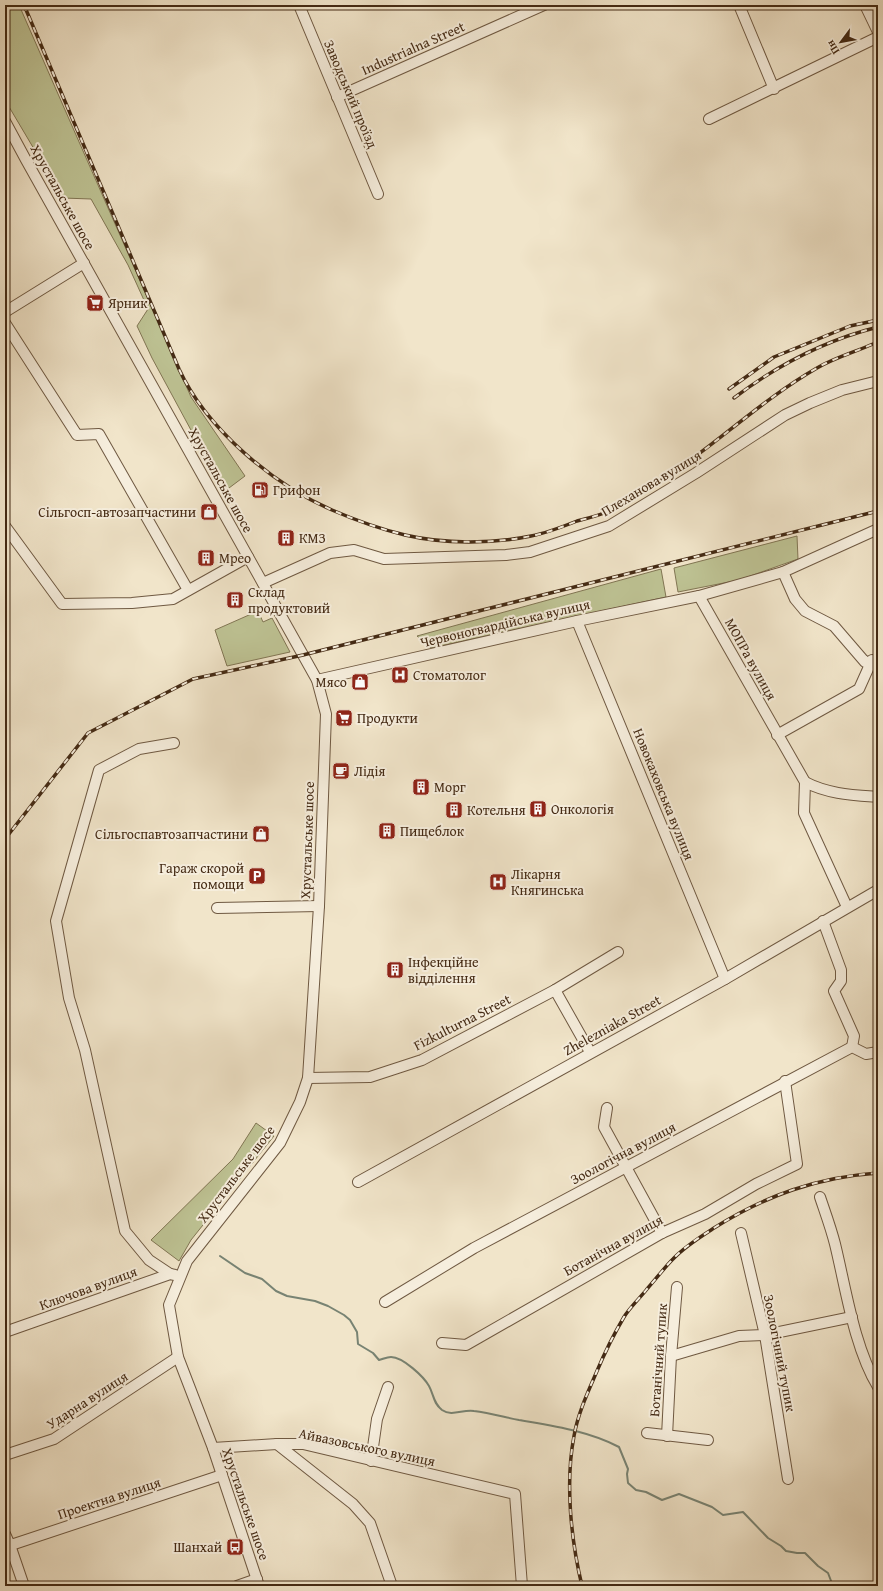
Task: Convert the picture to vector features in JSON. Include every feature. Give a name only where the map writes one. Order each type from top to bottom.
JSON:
[{"type":"street","name":"Заводський проїзд","points":[[299,5],[378,194]]},
{"type":"street","name":"Industrialna Street","points":[[337,97],[524,9],[544,5]]},
{"type":"street","points":[[738,5],[774,89]]},
{"type":"street","points":[[865,5],[878,32]]},
{"type":"street","points":[[709,119],[774,89],[878,37]]},
{"type":"street","name":"Хрустальське шосе","points":[[5,121],[317,680],[326,714],[319,906],[308,1078],[300,1102],[280,1143],[187,1261],[169,1305],[178,1357],[213,1448],[258,1583]]},
{"type":"street","points":[[5,312],[84,263]]},
{"type":"street","points":[[5,323],[77,435],[99,434],[188,590]]},
{"type":"street","name":"Плеханова вулиця","points":[[262,583],[330,553],[354,550],[384,559],[506,555],[530,552],[609,526],[696,473],[785,415],[842,390],[878,381]]},
{"type":"street","points":[[5,526],[62,604],[132,603],[173,599],[248,557]]},
{"type":"street","name":"Червоногвардійська вулиця","points":[[317,680],[577,621],[699,596],[783,572],[878,529]]},
{"type":"street","points":[[783,572],[795,599],[805,611],[834,626],[865,662],[875,660]]},
{"type":"street","name":"МОПРа вулиця","points":[[699,596],[804,782],[804,813],[847,907]]},
{"type":"street","name":"Новокаховська вулиця","points":[[577,621],[725,979]]},
{"type":"street","points":[[777,735],[859,689],[875,660]]},
{"type":"street","points":[[174,743],[139,749],[99,770],[56,921],[69,998],[85,1050],[125,1231],[149,1260],[170,1274],[180,1276]]},
{"type":"street","points":[[804,782],[825,791],[878,797]]},
{"type":"street","name":"Zhelezniaka Street","points":[[358,1182],[590,1052],[725,979],[878,890]]},
{"type":"street","points":[[217,908],[319,906]]},
{"type":"street","points":[[823,921],[841,970],[841,981],[834,991],[854,1036],[852,1047],[866,1054],[878,1052]]},
{"type":"street","name":"Fizkulturna Street","points":[[308,1078],[370,1077],[422,1060],[555,990],[618,952]]},
{"type":"street","points":[[555,990],[590,1052]]},
{"type":"street","name":"Зоологічна вулиця","points":[[385,1302],[474,1248],[785,1081],[852,1047]]},
{"type":"street","name":"Ботанічна вулиця","points":[[442,1342],[466,1345],[662,1233],[704,1214],[756,1184],[796,1164],[785,1081]]},
{"type":"street","points":[[607,1108],[604,1126],[662,1233]]},
{"type":"street","points":[[820,1197],[834,1242],[852,1317],[869,1373],[878,1387]]},
{"type":"street","name":"Зоологічний тупик","points":[[741,1233],[766,1335],[788,1479]]},
{"type":"street","name":"Ключова вулиця","points":[[5,1332],[170,1274]]},
{"type":"street","name":"Ботанічний тупик","points":[[667,1436],[671,1356],[677,1287]]},
{"type":"street","points":[[671,1356],[739,1336],[766,1335],[852,1317]]},
{"type":"street","name":"Ударна вулиця","points":[[5,1454],[54,1439],[178,1357]]},
{"type":"street","points":[[371,1461],[377,1419],[388,1387]]},
{"type":"street","points":[[647,1433],[708,1440]]},
{"type":"street","points":[[277,1444],[353,1504],[370,1523],[392,1586]]},
{"type":"street","name":"Айвазовського вулиця","points":[[213,1448],[304,1444],[514,1494],[522,1586]]},
{"type":"street","name":"Проектна вулиця","points":[[8,1546],[222,1475]]},
{"type":"street","points":[[5,1534],[8,1546],[24,1586]]},
{"type":"street","points":[[237,1586],[258,1583]]},
{"type":"green space","points":[[5,5],[19,5],[191,397],[245,476],[225,491],[152,358],[137,326],[148,309],[128,265],[91,199],[63,198],[5,100]]},
{"type":"green space","points":[[797,536],[798,559],[739,580],[678,592],[674,568]]},
{"type":"green space","points":[[661,569],[666,597],[431,648],[417,636]]},
{"type":"green space","points":[[258,611],[263,622],[272,618],[290,652],[227,666],[215,630]]},
{"type":"green space","points":[[256,1123],[274,1136],[191,1240],[179,1261],[151,1240],[233,1159]]},
{"type":"waterway","points":[[220,1256],[245,1273],[262,1279],[276,1291],[287,1296],[315,1301],[344,1315],[350,1320],[357,1332],[358,1344],[373,1353],[379,1360],[390,1357],[396,1358],[413,1368],[431,1389],[435,1402],[442,1410],[450,1413],[470,1411],[485,1413],[545,1424],[583,1433],[607,1441],[619,1447],[628,1469],[628,1483],[636,1490],[646,1492],[662,1500],[679,1494],[712,1507],[723,1515],[743,1512],[768,1538],[786,1551],[805,1553],[818,1566],[828,1573],[833,1586]]},
{"type":"railway","points":[[24,5],[179,369],[191,391],[223,433],[264,470],[309,499],[332,510],[377,527],[405,535],[435,540],[484,542],[516,539],[549,532],[612,510],[626,503],[687,463],[797,380],[830,361],[873,344],[878,344]]},
{"type":"railway","points":[[729,389],[774,357],[850,326],[878,320]]},
{"type":"railway","points":[[734,398],[767,375],[802,355],[839,339],[878,327]]},
{"type":"railway","points":[[5,839],[88,733],[193,679],[303,655],[878,511]]},
{"type":"railway","points":[[582,1586],[575,1550],[570,1511],[571,1454],[576,1427],[590,1387],[603,1357],[626,1313],[666,1266],[687,1246],[733,1217],[753,1206],[792,1190],[834,1179],[878,1173]]},
{"type":"place","name":"Ярник","points":[[95,303]]},
{"type":"place","name":"Грифон","points":[[260,490]]},
{"type":"place","name":"Сільгосп-автозапчастини","points":[[209,512]]},
{"type":"place","name":"КМЗ","points":[[286,538]]},
{"type":"place","name":"Мрео","points":[[206,558]]},
{"type":"place","name":"Склад продуктовий","points":[[235,600]]},
{"type":"place","name":"Стоматолог","points":[[400,675]]},
{"type":"place","name":"Мясо","points":[[360,682]]},
{"type":"place","name":"Продукти","points":[[344,718]]},
{"type":"place","name":"Лідія","points":[[341,771]]},
{"type":"place","name":"Морг","points":[[421,787]]},
{"type":"place","name":"Онкологія","points":[[538,809]]},
{"type":"place","name":"Котельня","points":[[454,810]]},
{"type":"place","name":"Пищеблок","points":[[387,831]]},
{"type":"place","name":"Сільгоспавтозапчастини","points":[[261,834]]},
{"type":"place","name":"Гараж скорой помощи","points":[[257,876]]},
{"type":"place","name":"Лікарня Княгинська","points":[[498,882]]},
{"type":"place","name":"Інфекційне відділення","points":[[395,970]]},
{"type":"place","name":"Шанхай","points":[[235,1547]]}]
